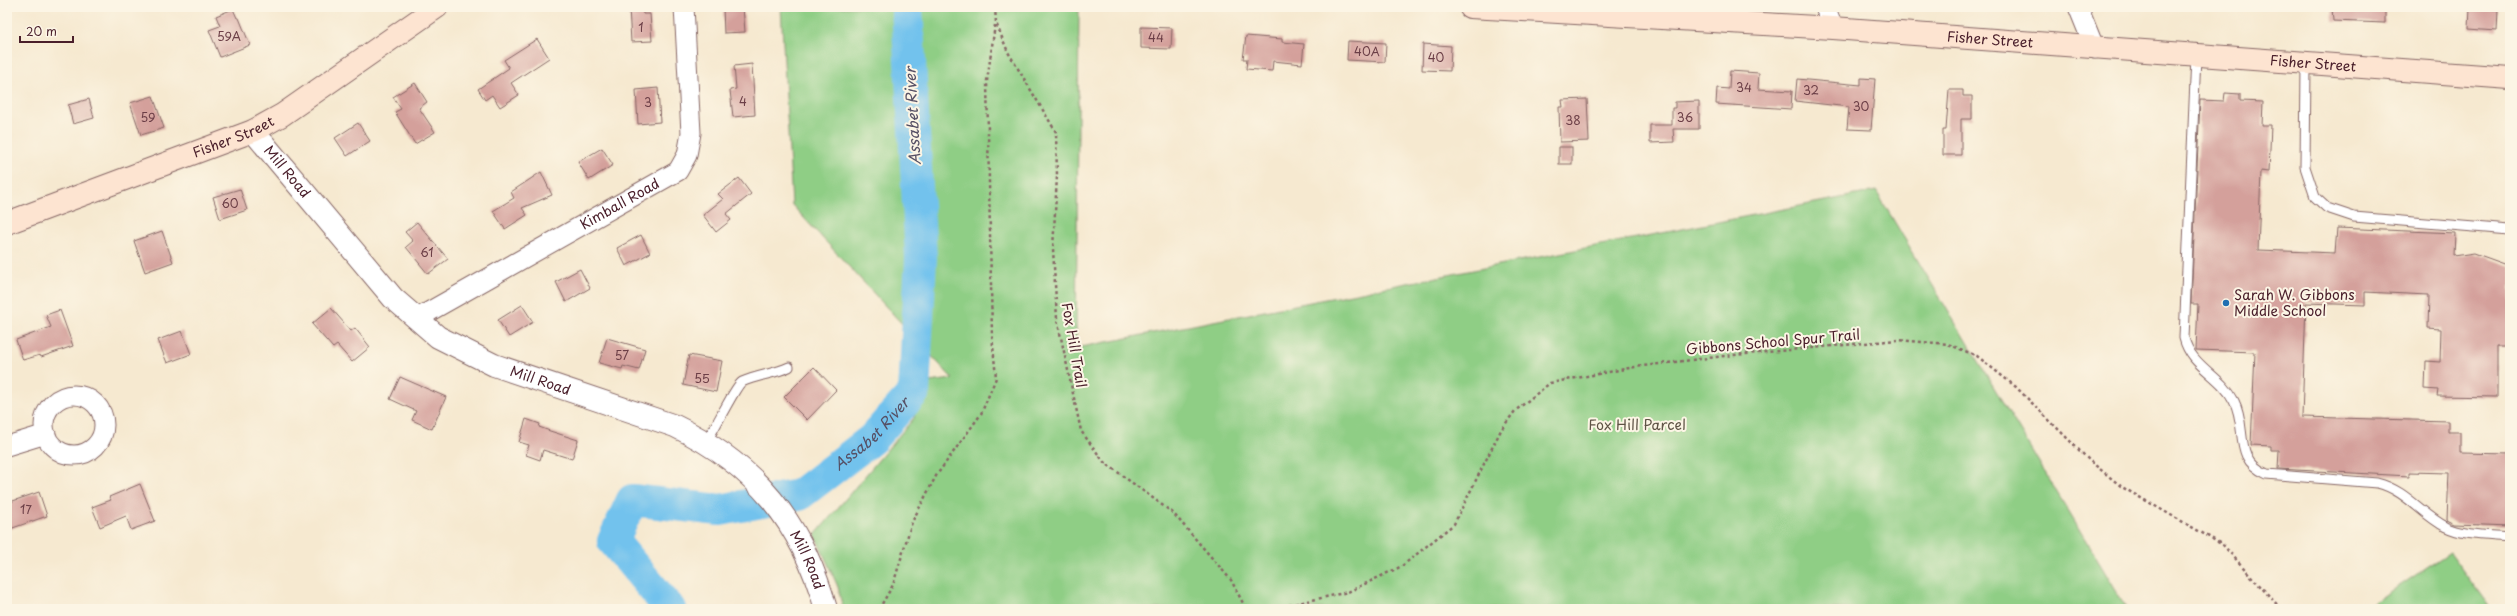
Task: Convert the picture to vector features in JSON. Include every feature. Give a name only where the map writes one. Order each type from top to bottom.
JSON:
[{"type":"main road","name":"Fisher Street","points":[[7,223],[253,131],[282,114],[437,7]]},
{"type":"main road","name":"Fisher Street","points":[[1470,7],[1832,28],[2306,65],[2510,78]]},
{"type":"street","name":"Kimball Road","points":[[416,319],[668,179],[681,167],[687,155],[691,133],[684,7]]},
{"type":"street","points":[[1825,7],[1832,28]]},
{"type":"street","points":[[2078,7],[2095,49]]},
{"type":"street","name":"Mill Road","points":[[253,131],[393,298],[438,337],[494,365],[649,416],[675,426],[715,447],[764,489],[796,533],[809,558],[826,609]]},
{"type":"street","points":[[7,446],[46,434]]},
{"type":"lane","points":[[2196,56],[2184,338],[2186,347],[2197,364],[2220,382],[2232,397],[2237,407],[2244,453],[2255,466],[2268,474],[2383,484],[2406,496],[2447,528],[2466,533],[2510,537]]},
{"type":"lane","points":[[2306,65],[2305,167],[2315,197],[2327,208],[2354,217],[2510,230]]},
{"type":"lane","points":[[715,447],[724,414],[734,390],[741,382],[789,367]]},
{"type":"path","name":"Fox Hill Trail","points":[[995,7],[996,23],[1008,52],[1056,132],[1058,176],[1053,249],[1057,319],[1081,431],[1104,462],[1173,513],[1231,580],[1246,609]]},
{"type":"path","points":[[879,609],[892,585],[912,522],[936,476],[981,414],[996,378],[992,335],[987,81],[996,23]]},
{"type":"path","name":"Gibbons School Spur Trail","points":[[1272,609],[1348,592],[1402,566],[1454,524],[1501,430],[1515,412],[1550,383],[1635,366],[1898,340],[1948,344],[1977,356],[2016,387],[2090,461],[2122,487],[2223,545],[2281,609]]},
{"type":"green space","name":"Fox Hill Parcel","points":[[781,7],[1043,7],[1079,9],[1076,348],[1876,191],[2127,609],[843,609],[838,587],[815,535],[914,418],[921,383],[953,379],[792,205]]},
{"type":"green space","points":[[2450,552],[2492,609],[2365,609]]},
{"type":"building","points":[[629,7],[642,7],[643,14],[650,14],[652,41],[631,42]]},
{"type":"building","points":[[723,7],[743,7],[745,32],[724,33]]},
{"type":"building","points":[[2332,7],[2385,7],[2385,23],[2333,21]]},
{"type":"building","points":[[2470,8],[2498,10],[2497,31],[2469,29]]},
{"type":"building","points":[[233,9],[237,18],[239,18],[250,45],[220,57],[209,30],[220,26],[216,16]]},
{"type":"building","points":[[1141,27],[1172,28],[1171,49],[1141,48]]},
{"type":"building","points":[[1246,36],[1282,39],[1282,42],[1304,44],[1302,64],[1273,61],[1272,71],[1246,69],[1247,59],[1243,59]]},
{"type":"building","points":[[537,39],[549,58],[511,83],[519,95],[500,107],[492,95],[485,100],[478,89],[509,68],[504,60]]},
{"type":"building","points":[[1348,41],[1386,43],[1385,62],[1347,60]]},
{"type":"building","points":[[1423,44],[1451,46],[1450,71],[1422,70]]},
{"type":"building","points":[[752,64],[755,115],[733,117],[730,90],[736,89],[734,66]]},
{"type":"building","points":[[1730,71],[1759,73],[1758,89],[1792,91],[1791,109],[1716,104],[1717,88],[1729,89]]},
{"type":"building","points":[[1861,78],[1875,79],[1871,130],[1847,129],[1849,107],[1795,101],[1797,79],[1861,85]]},
{"type":"building","points":[[415,83],[427,102],[419,108],[435,132],[415,144],[395,112],[401,109],[393,97]]},
{"type":"building","points":[[658,88],[660,122],[638,124],[636,90]]},
{"type":"building","points":[[1949,90],[1963,90],[1963,96],[1972,96],[1972,119],[1961,119],[1961,155],[1943,155],[1943,130],[1946,130]]},
{"type":"building","name":"Sarah W. Gibbons Middle School","points":[[2225,93],[2240,94],[2240,101],[2263,102],[2262,125],[2271,125],[2269,172],[2261,171],[2258,250],[2335,253],[2337,228],[2455,233],[2454,256],[2474,253],[2510,266],[2510,347],[2497,347],[2497,397],[2437,396],[2438,390],[2425,389],[2426,361],[2440,362],[2441,329],[2428,328],[2429,295],[2365,292],[2365,305],[2306,303],[2302,417],[2448,421],[2448,432],[2460,432],[2460,453],[2510,454],[2510,526],[2455,524],[2447,520],[2449,473],[2409,472],[2409,476],[2278,469],[2279,450],[2271,450],[2271,446],[2251,445],[2255,352],[2196,350],[2198,304],[2191,304],[2200,100],[2224,101]]},
{"type":"building","points":[[153,96],[164,128],[141,135],[130,103]]},
{"type":"building","points":[[89,99],[94,118],[73,124],[68,105]]},
{"type":"building","points":[[1587,99],[1589,141],[1560,142],[1559,107],[1563,107],[1562,100]]},
{"type":"building","points":[[1699,101],[1699,129],[1673,129],[1674,142],[1650,143],[1650,125],[1672,125],[1672,108],[1675,108],[1675,102]]},
{"type":"building","points":[[358,123],[370,141],[347,156],[335,138]]},
{"type":"building","points":[[1559,147],[1572,147],[1572,164],[1559,164]]},
{"type":"building","points":[[602,148],[613,165],[589,180],[578,162]]},
{"type":"building","points":[[541,172],[552,195],[522,208],[527,215],[505,229],[493,211],[514,198],[511,192]]},
{"type":"building","points":[[739,178],[751,194],[726,214],[731,220],[716,232],[703,215],[723,199],[718,194]]},
{"type":"building","points":[[240,189],[247,210],[220,219],[213,197]]},
{"type":"building","points":[[417,222],[448,259],[428,274],[406,247],[413,241],[405,232]]},
{"type":"building","points":[[162,231],[173,262],[145,272],[134,241]]},
{"type":"building","points":[[641,235],[650,253],[626,266],[617,248]]},
{"type":"building","points":[[580,269],[590,288],[566,302],[556,282]]},
{"type":"building","points":[[522,305],[533,322],[509,337],[498,320]]},
{"type":"building","points":[[331,308],[351,331],[355,328],[370,347],[352,362],[337,345],[333,348],[312,324]]},
{"type":"building","points":[[60,310],[73,346],[41,357],[40,355],[23,360],[16,340],[51,327],[46,315]]},
{"type":"building","points":[[182,331],[191,354],[167,363],[158,340]]},
{"type":"building","points":[[607,338],[645,349],[639,370],[623,366],[622,369],[599,363]]},
{"type":"building","points":[[689,355],[722,361],[716,392],[683,385]]},
{"type":"building","points":[[814,367],[836,390],[807,420],[784,397]]},
{"type":"building","points":[[400,377],[446,397],[432,429],[412,420],[416,411],[390,399]]},
{"type":"building","points":[[526,419],[540,424],[539,427],[578,440],[572,459],[543,450],[540,460],[526,455],[529,445],[519,442]]},
{"type":"building","points":[[140,484],[155,521],[131,530],[126,516],[100,527],[92,507],[111,500],[109,497]]},
{"type":"building","points":[[39,492],[47,516],[7,530],[7,503]]},
{"type":"waterway","name":"Assabet River","points":[[670,609],[613,541],[632,500],[720,510],[799,495],[872,439],[914,392],[921,258],[907,7]]},
{"type":"place","name":"Sarah W. Gibbons Middle School","points":[[2226,303]]}]
